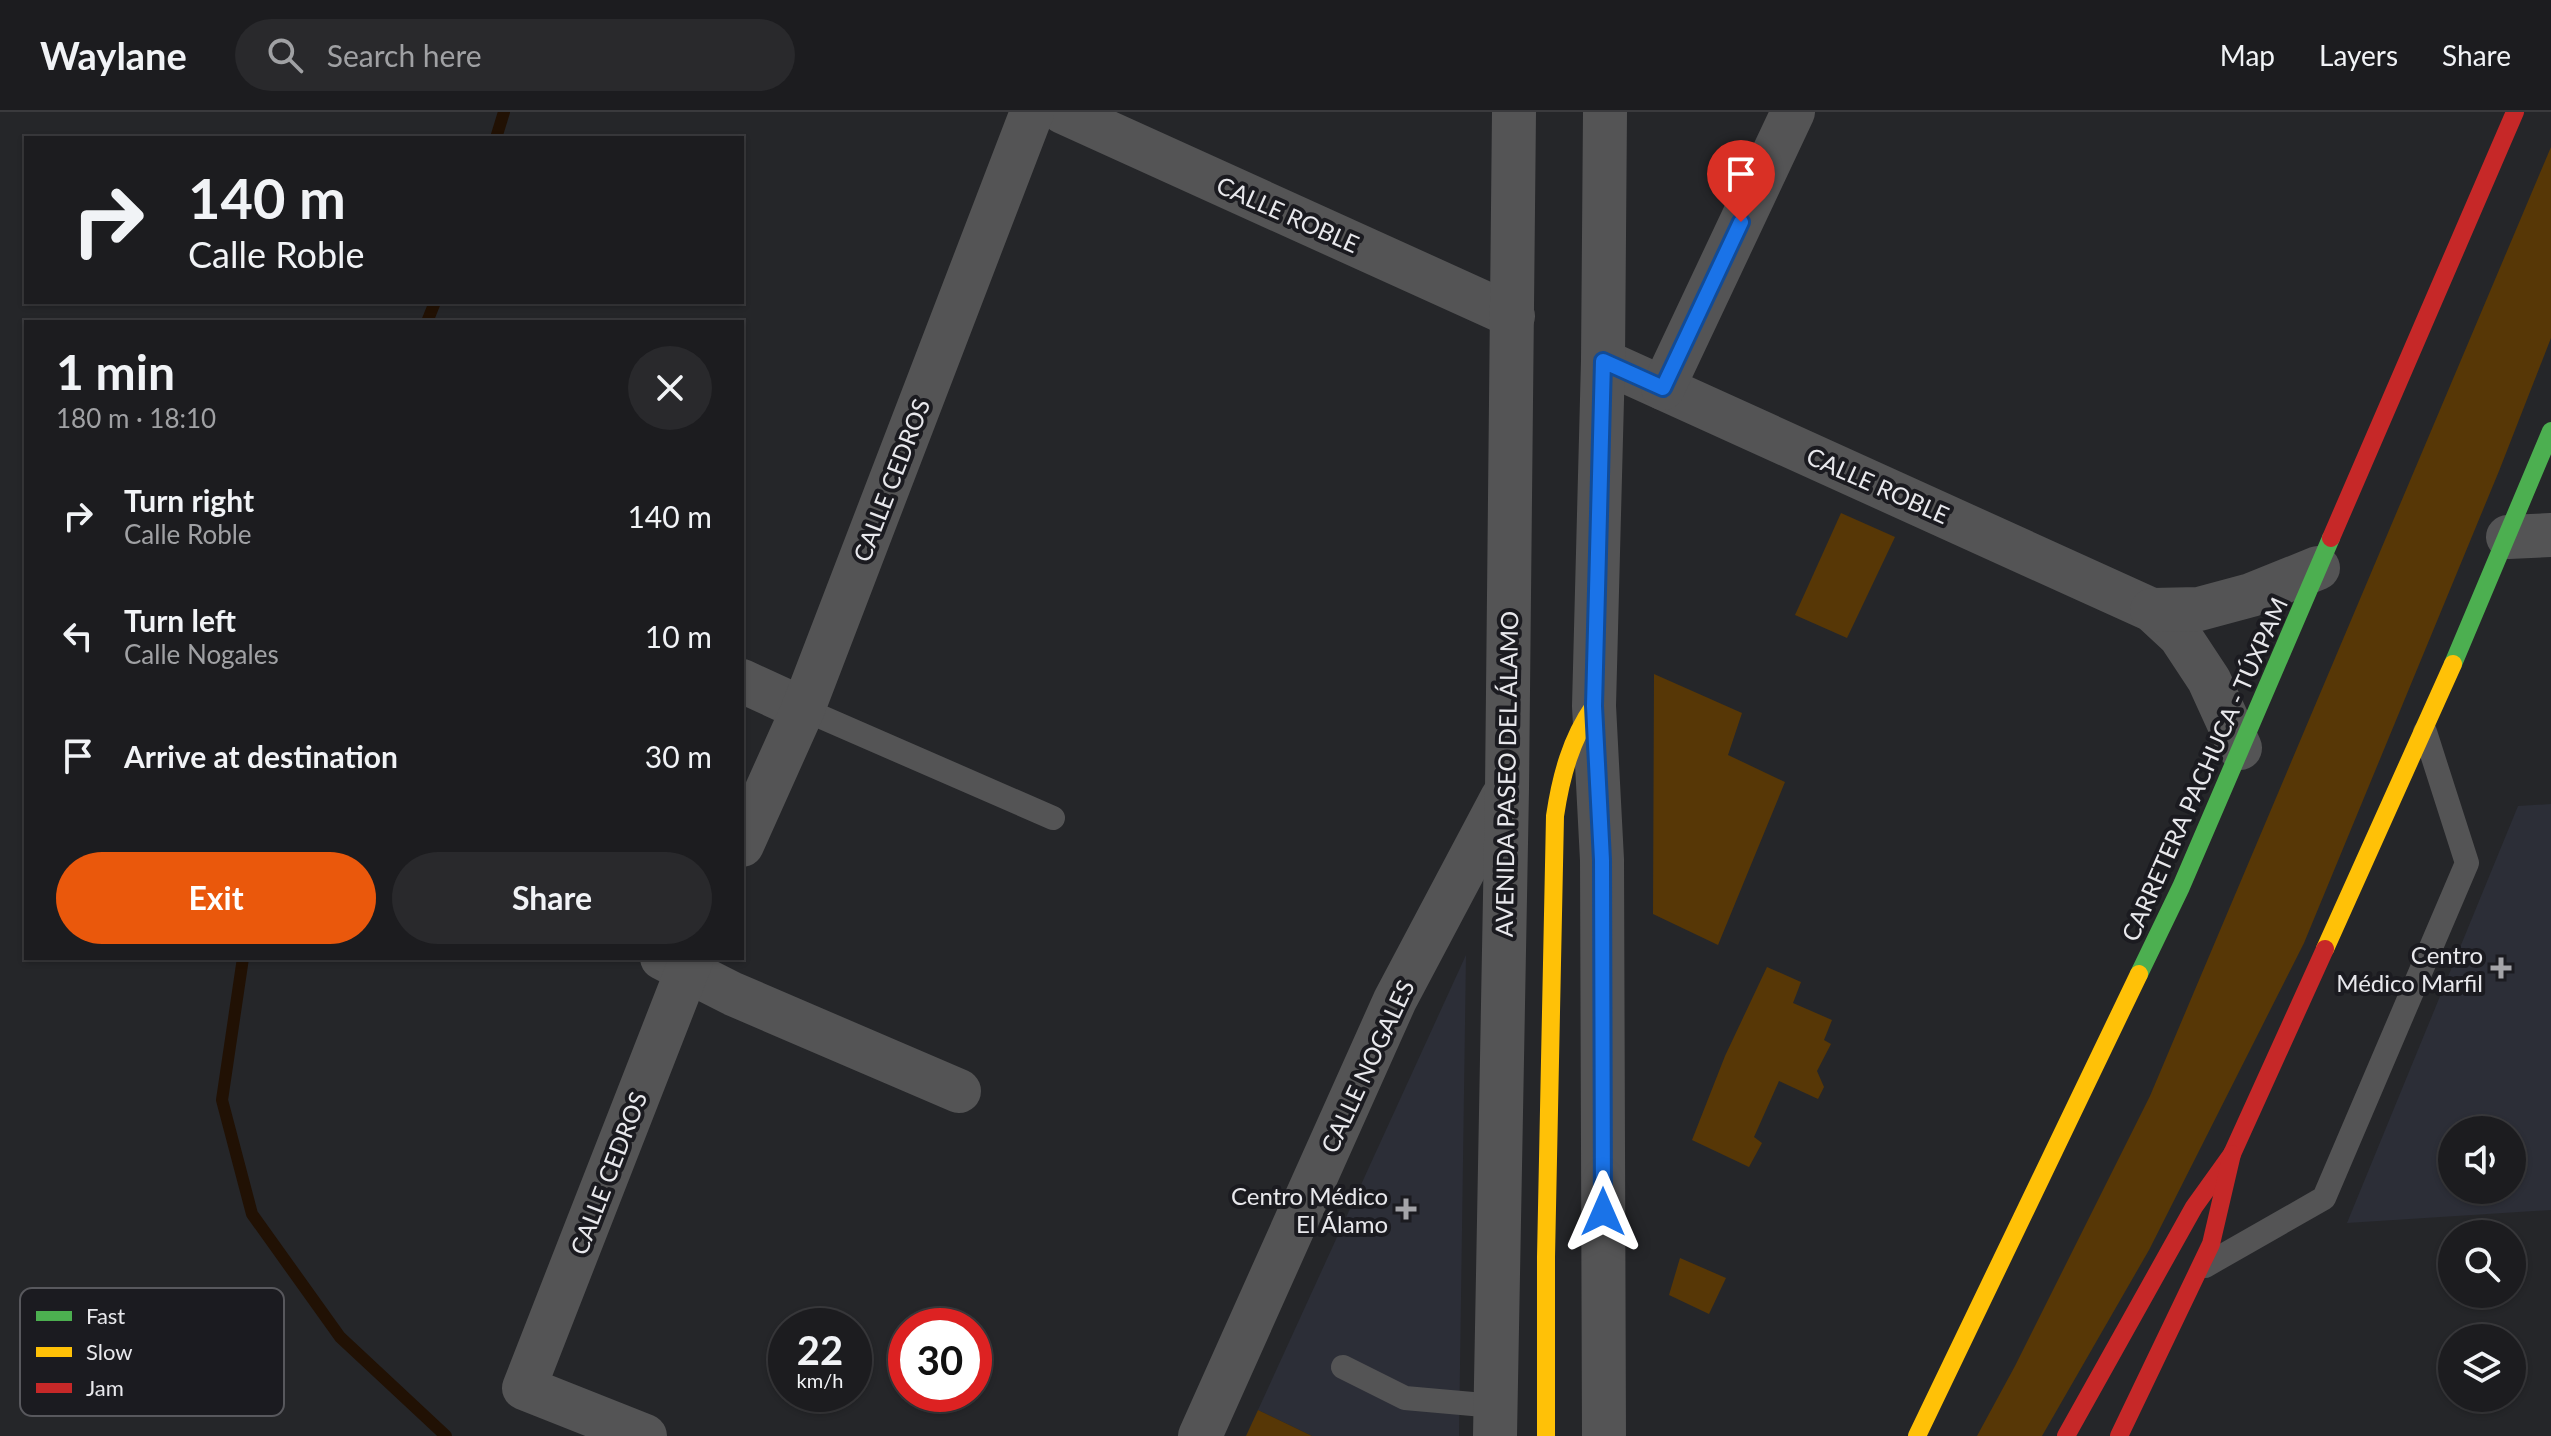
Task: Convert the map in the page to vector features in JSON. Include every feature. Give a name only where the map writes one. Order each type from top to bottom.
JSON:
[{"type":"main road","name":"CARRETERA PACHUCA - TÚXPAM","points":[[1917,1436],[2181,887],[2515,112]]},
{"type":"main road","points":[[2119,1436],[2211,1244],[2232,1154],[2424,729],[2551,431]]},
{"type":"main road","points":[[1546,1436],[1546,1257],[1555,816],[1565,765],[1583,721],[1594,706]]},
{"type":"main road","points":[[2066,1436],[2194,1207],[2232,1154]]},
{"type":"street","name":"CALLE CEDROS","points":[[744,841],[803,709],[1032,112]]},
{"type":"street","name":"CALLE ROBLE","points":[[1063,112],[1513,316]]},
{"type":"street","name":"AVENIDA PASEO DEL ÁLAMO","points":[[1495,1421],[1507,789],[1514,112]]},
{"type":"street","points":[[1604,1436],[1602,860],[1594,706],[1603,361],[1605,112]]},
{"type":"street","points":[[1663,388],[1793,112]]},
{"type":"street","name":"CALLE ROBLE","points":[[1603,361],[2152,610],[2180,636],[2209,680],[2240,748]]},
{"type":"street","points":[[2508,537],[2551,535]]},
{"type":"street","name":"CALLE ROBLE","points":[[2152,610],[2199,609],[2251,595],[2318,568]]},
{"type":"street","points":[[744,682],[803,709]]},
{"type":"street","name":"CALLE NOGALES","points":[[1200,1436],[1395,1000],[1507,789]]},
{"type":"street","name":"CALLE CEDROS","points":[[645,1436],[524,1388],[680,962]]},
{"type":"street","points":[[680,962],[733,994],[959,1091]]},
{"type":"lane","points":[[803,709],[1053,818]]},
{"type":"lane","points":[[2199,1269],[2324,1198],[2467,863],[2424,729]]},
{"type":"lane","points":[[1343,1367],[1405,1398],[1495,1421]]},
{"type":"shaded area","points":[[2551,147],[2551,338],[2304,943],[2149,1250],[2042,1436],[1977,1436],[2150,1096]]},
{"type":"shaded area","points":[[1841,513],[1895,537],[1847,638],[1795,615]]},
{"type":"shaded area","points":[[1654,674],[1742,713],[1728,755],[1785,782],[1718,945],[1653,914]]},
{"type":"shaded area","name":"Centro Médico Marfil","points":[[2551,804],[2551,1210],[2347,1223],[2518,806]]},
{"type":"shaded area","name":"Centro Médico El Álamo","points":[[1466,955],[1459,1436],[1312,1436],[1258,1410]]},
{"type":"shaded area","points":[[1767,967],[1801,982],[1793,1003],[1832,1020],[1824,1040],[1831,1044],[1817,1071],[1824,1087],[1818,1099],[1779,1081],[1754,1137],[1762,1143],[1749,1167],[1692,1140],[1725,1056]]},
{"type":"shaded area","points":[[1680,1258],[1726,1278],[1709,1314],[1669,1295]]},
{"type":"shaded area","points":[[1258,1410],[1312,1436],[1246,1436]]},
{"type":"waterway","points":[[497,136],[504,112]]},
{"type":"waterway","points":[[428,320],[434,304]]},
{"type":"waterway","points":[[243,960],[222,1100],[252,1214],[340,1337],[446,1436]]},
{"type":"traffic: fast","points":[[2453,664],[2551,431]]},
{"type":"traffic: fast","points":[[2139,974],[2181,887],[2331,538]]},
{"type":"traffic: slow","points":[[2325,949],[2453,664]]},
{"type":"traffic: slow","points":[[1546,1436],[1546,1257],[1555,816],[1568,758],[1594,706]]},
{"type":"traffic: slow","points":[[1917,1436],[2139,974]]},
{"type":"traffic: jam","points":[[2331,538],[2515,112]]},
{"type":"traffic: jam","points":[[2066,1436],[2194,1207],[2232,1154],[2325,949]]},
{"type":"traffic: jam","points":[[2119,1436],[2211,1244],[2232,1154]]},
{"type":"place","name":"Centro Médico Marfil","points":[[2501,968]]},
{"type":"place","name":"Centro Médico El Álamo","points":[[1406,1209]]},
{"type":"route","points":[[1603,1212],[1602,860],[1594,706],[1603,361],[1663,388],[1741,222]]}]
